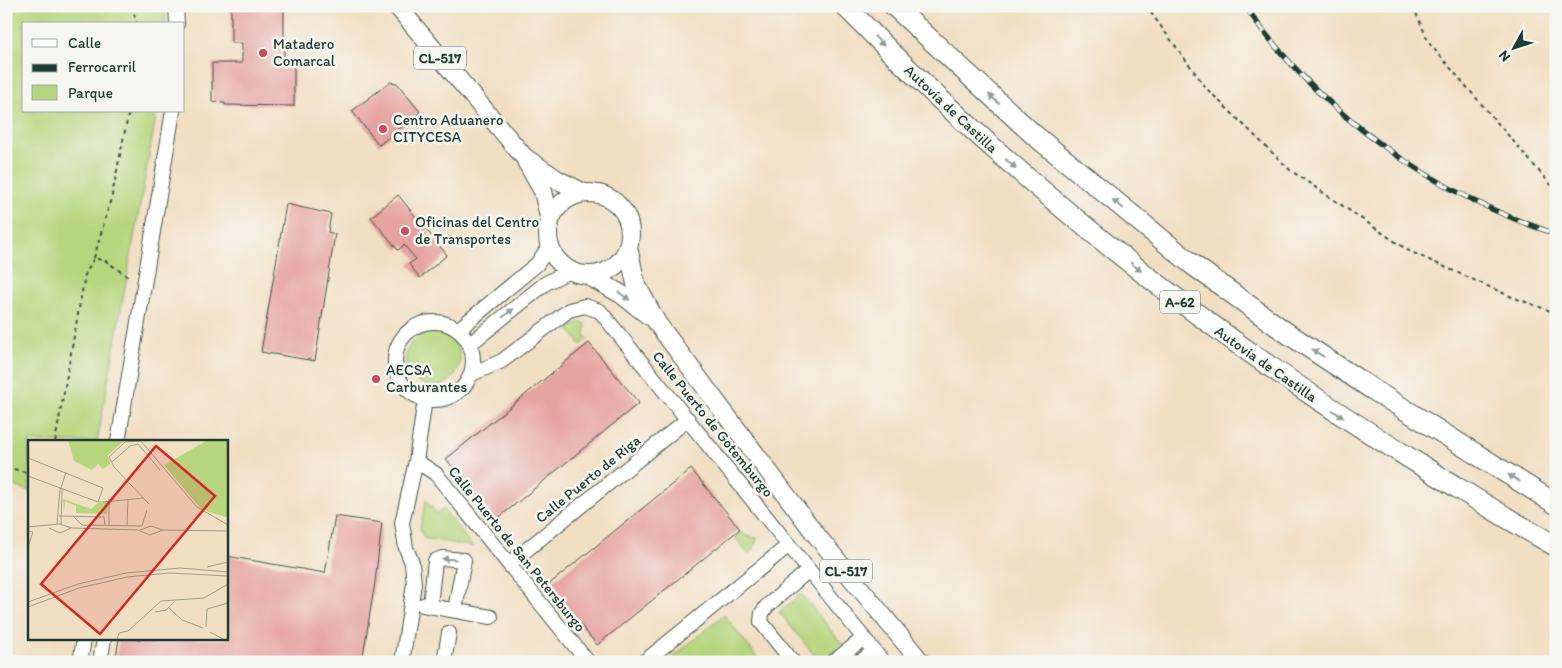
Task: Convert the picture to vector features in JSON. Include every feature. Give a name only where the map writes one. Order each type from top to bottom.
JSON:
[{"type":"highway","name":"Autovía de Castilla","points":[[845,6],[885,47],[1011,164],[1169,294],[1262,362],[1348,421],[1556,546]]},
{"type":"highway","name":"A-62","points":[[894,6],[1033,134],[1193,265],[1284,331],[1556,504]]},
{"type":"main road","name":"CL-517","points":[[397,6],[524,157],[543,191],[550,220],[548,233],[550,245],[558,260],[621,294],[657,323]]},
{"type":"main road","name":"CL-517","points":[[524,157],[558,180],[584,193],[600,194],[615,202],[626,214],[630,230],[628,247],[636,284],[657,323],[816,536],[921,662]]},
{"type":"main road","points":[[550,220],[558,207],[569,198],[584,193]]},
{"type":"main road","points":[[579,272],[605,272],[619,262],[628,247]]},
{"type":"street","points":[[176,6],[177,22]]},
{"type":"street","points":[[118,440],[173,112]]},
{"type":"street","points":[[458,330],[538,264],[550,245]]},
{"type":"street","points":[[470,344],[546,283],[579,272]]},
{"type":"street","name":"Calle Puerto de Gotemburgo","points":[[472,374],[502,361],[569,310],[585,306],[600,312],[606,317],[883,662]]},
{"type":"street","points":[[425,323],[446,323],[458,330],[470,344],[474,359],[472,374],[464,387],[453,396],[439,400],[425,399],[413,394],[403,385],[396,372],[395,358],[398,344],[406,332],[425,323]]},
{"type":"street","points":[[402,662],[414,584],[412,563],[406,548],[402,523],[416,461],[425,399]]},
{"type":"street","name":"Calle Puerto de Riga","points":[[509,564],[688,419]]},
{"type":"street","name":"Calle Puerto de San Petersburgo","points":[[416,461],[436,474],[588,662]]},
{"type":"street","points":[[644,662],[789,545]]},
{"type":"street","points":[[430,605],[435,561],[442,558],[464,560],[456,610]]},
{"type":"street","points":[[793,662],[761,622],[762,613],[767,606],[809,570]]},
{"type":"street","points":[[411,606],[430,605],[491,617]]},
{"type":"street","points":[[444,662],[449,633]]},
{"type":"street","points":[[833,662],[864,638]]},
{"type":"street","points":[[80,662],[84,640]]},
{"type":"street","points":[[100,662],[104,640]]},
{"type":"street","points":[[860,662],[874,651]]},
{"type":"path","points":[[132,6],[136,22]]},
{"type":"path","points":[[1146,6],[1206,88],[1290,170],[1409,251],[1512,297],[1556,313]]},
{"type":"path","points":[[1413,6],[1429,43],[1556,191]]},
{"type":"path","points":[[55,440],[81,288],[84,275],[94,258],[112,195],[129,112]]},
{"type":"path","points":[[94,258],[106,261],[134,280],[145,284]]},
{"type":"path","points":[[6,467],[28,473]]},
{"type":"green space","points":[[6,6],[164,6],[166,22],[22,22],[22,112],[157,112],[97,440],[28,440],[28,491],[6,483]]},
{"type":"green space","points":[[581,322],[586,324],[585,336],[588,339],[581,345],[568,328]]},
{"type":"green space","points":[[433,332],[443,334],[452,340],[458,349],[460,359],[458,369],[452,378],[443,384],[433,386],[423,384],[414,378],[408,369],[406,359],[408,349],[414,340],[423,334]]},
{"type":"green space","points":[[426,500],[437,514],[443,509],[473,547],[424,538],[420,529]]},
{"type":"green space","points":[[742,532],[746,536],[757,538],[754,549],[748,554],[735,537]]},
{"type":"green space","points":[[801,594],[842,644],[820,662],[779,612]]},
{"type":"green space","points":[[724,615],[761,662],[667,662]]},
{"type":"building","name":"Matadero Comarcal","points":[[231,6],[284,6],[284,63],[294,63],[294,106],[225,105],[225,103],[212,102],[212,63],[242,63],[242,43],[231,43]]},
{"type":"building","name":"Centro Aduanero CITYCESA","points":[[390,82],[397,83],[420,112],[379,145],[352,111]]},
{"type":"building","name":"Oficinas del Centro de Transportes","points":[[398,195],[447,255],[420,278],[409,264],[416,259],[404,245],[398,250],[371,217]]},
{"type":"building","points":[[286,204],[331,214],[328,232],[335,234],[315,361],[261,352]]},
{"type":"building","points":[[589,343],[639,403],[496,520],[446,459]]},
{"type":"building","points":[[691,469],[740,529],[597,645],[548,585]]},
{"type":"building","points":[[335,516],[382,523],[362,662],[115,662],[119,640],[228,640],[228,556],[325,573]]},
{"type":"railway","points":[[1245,6],[1275,45],[1308,81],[1343,115],[1382,145],[1466,197],[1510,217],[1556,234]]},
{"type":"place","name":"Matadero Comarcal","points":[[263,53]]},
{"type":"place","name":"Centro Aduanero CITYCESA","points":[[383,129]]},
{"type":"place","name":"Oficinas del Centro de Transportes","points":[[405,231]]},
{"type":"place","name":"AECSA Carburantes","points":[[376,379]]}]
